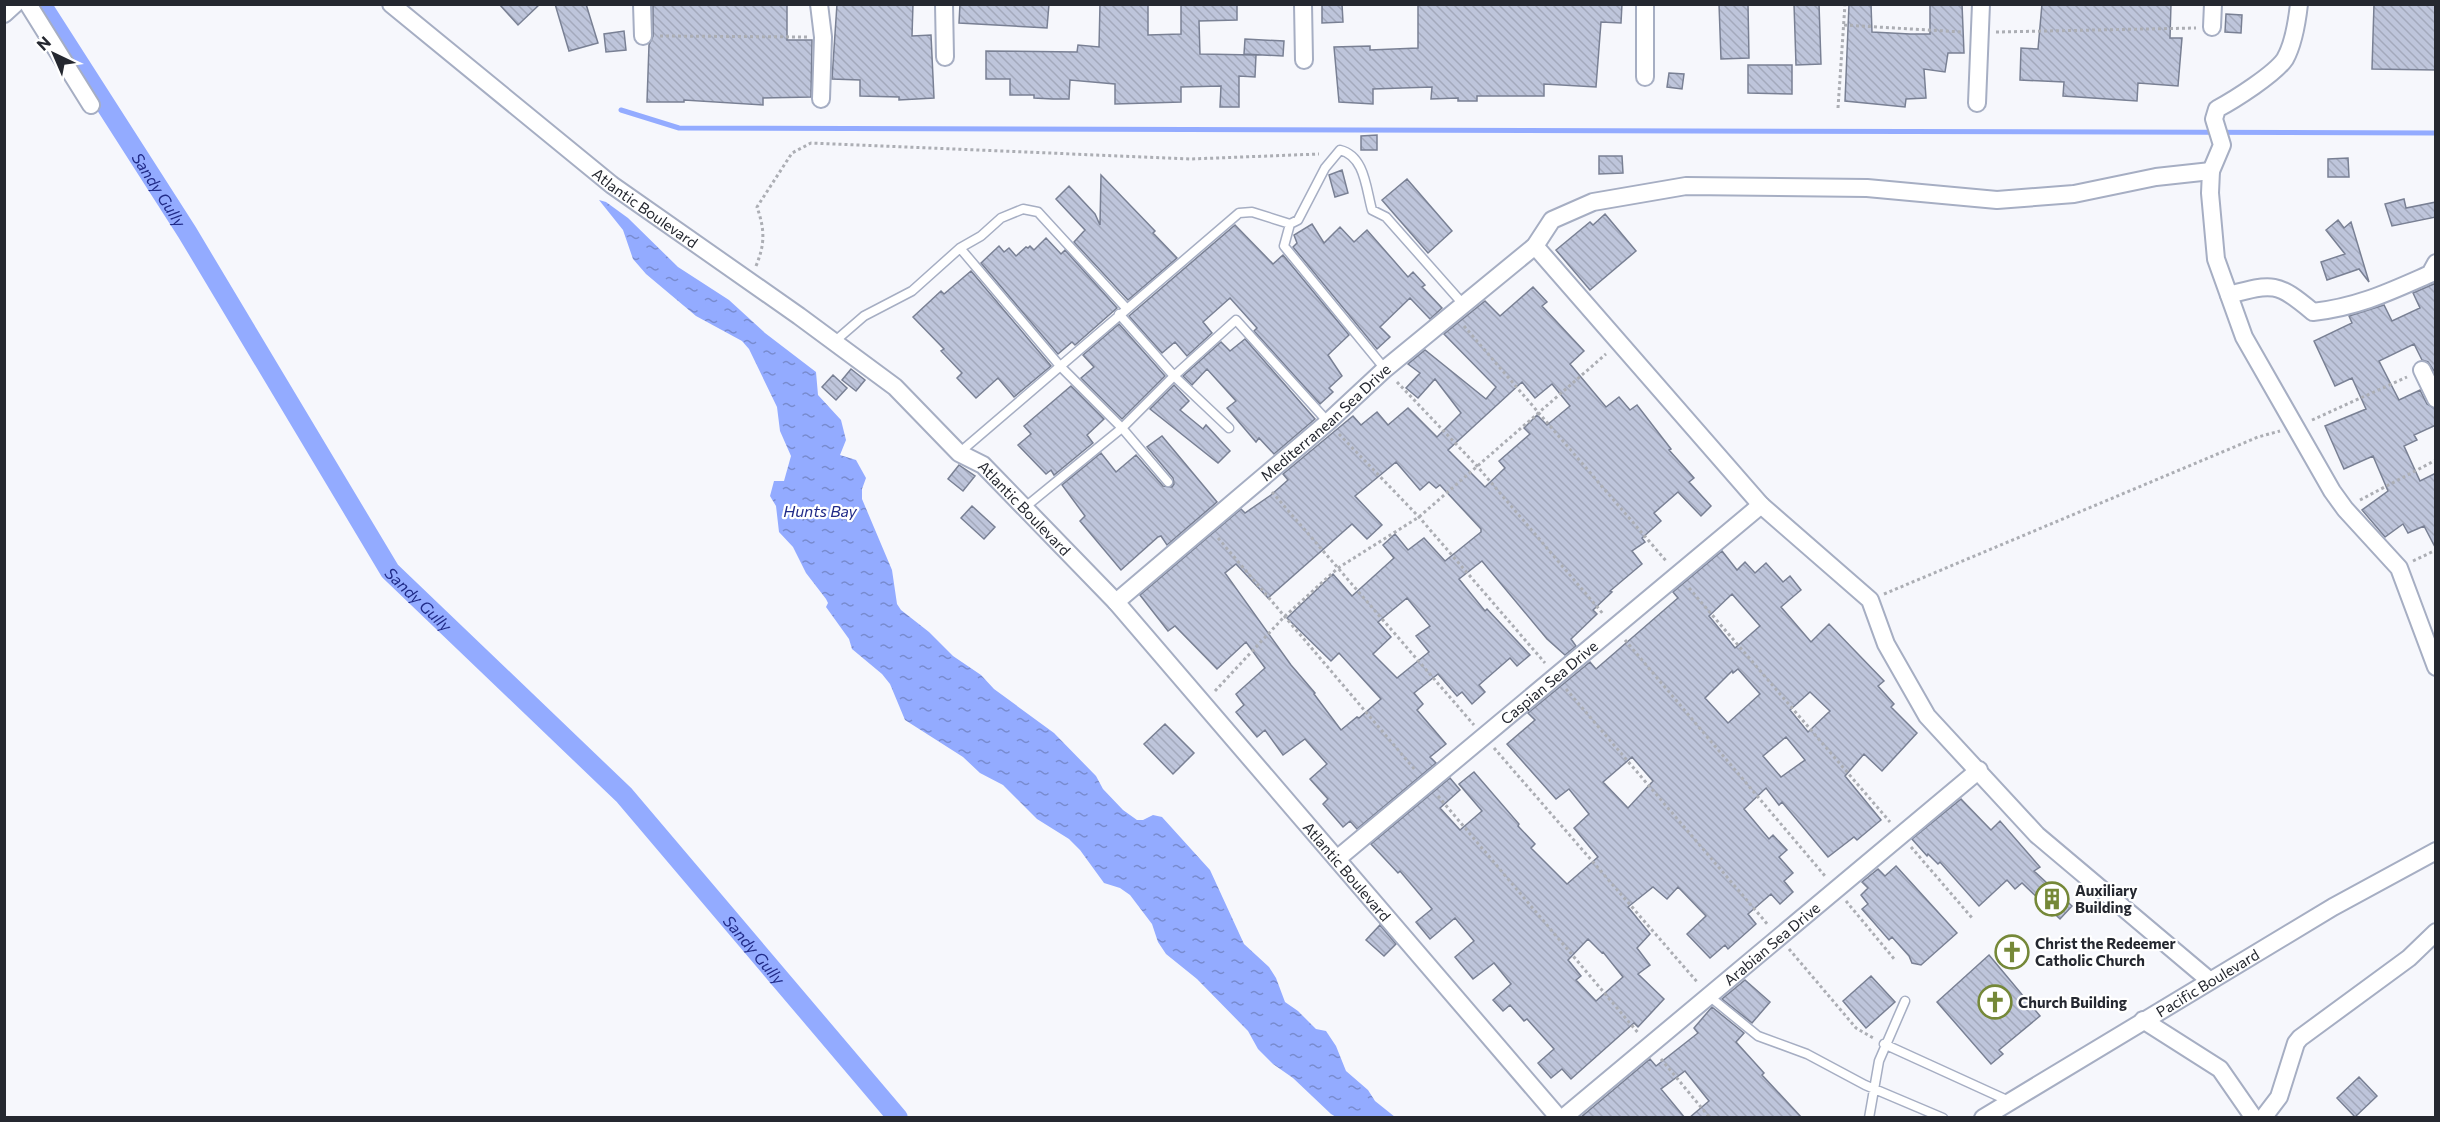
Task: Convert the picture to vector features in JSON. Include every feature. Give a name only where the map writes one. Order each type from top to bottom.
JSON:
[{"type":"street","points":[[4,14],[15,4]]},
{"type":"street","points":[[28,4],[91,105]]},
{"type":"street","name":"Atlantic Boulevard","points":[[391,4],[612,185],[750,281],[895,387],[959,453],[983,465],[1116,602],[1561,1118]]},
{"type":"street","points":[[642,4],[643,36]]},
{"type":"street","points":[[819,4],[823,37],[821,99]]},
{"type":"street","points":[[944,4],[945,57]]},
{"type":"street","points":[[1303,4],[1304,60]]},
{"type":"street","points":[[1645,4],[1645,77]]},
{"type":"street","points":[[1977,103],[1981,4]]},
{"type":"street","points":[[2212,27],[2213,4]]},
{"type":"street","points":[[2299,4],[2296,27],[2284,59],[2247,91],[2217,109],[2214,119],[2222,145],[2211,171],[2210,193],[2216,259],[2244,337],[2332,491],[2345,509],[2399,568],[2436,667]]},
{"type":"street","name":"Mediterranean Sea Drive","points":[[1116,602],[1329,422],[1386,369],[1536,246],[1552,220],[1593,202],[1686,186],[1867,188],[1997,200],[2074,194],[2156,177],[2211,171]]},
{"type":"street","points":[[1536,246],[1761,505],[1870,600],[1886,644],[1927,716],[2037,835],[2210,980]]},
{"type":"street","points":[[2229,295],[2265,285],[2290,293],[2313,312],[2342,309],[2366,302],[2430,274],[2436,263]]},
{"type":"street","points":[[2422,370],[2436,399]]},
{"type":"street","name":"Caspian Sea Drive","points":[[1337,859],[1761,505]]},
{"type":"street","name":"Arabian Sea Drive","points":[[1561,1118],[1979,770]]},
{"type":"street","name":"Pacific Boulevard","points":[[1983,1118],[2333,907],[2436,851]]},
{"type":"street","points":[[2263,1118],[2279,1097],[2295,1044],[2300,1038],[2409,958],[2436,932]]},
{"type":"street","points":[[2143,1020],[2220,1069],[2254,1118]]},
{"type":"lane","points":[[959,453],[1239,213],[1252,212],[1290,224],[1298,220],[1325,168],[1340,150],[1348,152],[1359,161],[1372,210],[1386,217],[1459,309]]},
{"type":"lane","points":[[834,342],[864,316],[912,291],[960,248],[981,236],[1001,218],[1023,209],[1038,212],[1174,376],[1229,428]]},
{"type":"lane","points":[[1290,224],[1284,246],[1386,369]]},
{"type":"lane","points":[[960,248],[1060,366],[1122,428],[1168,482]]},
{"type":"lane","points":[[1024,508],[1122,428],[1174,376],[1236,320],[1329,422]]},
{"type":"lane","points":[[1709,996],[1758,1036],[1807,1054],[1873,1088],[1943,1118]]},
{"type":"lane","points":[[1869,1118],[1873,1088],[1884,1044],[1905,1001]]},
{"type":"lane","points":[[1884,1044],[2009,1102]]},
{"type":"path","points":[[1838,108],[1845,4]]},
{"type":"path","points":[[1844,25],[1980,33],[2212,27]]},
{"type":"path","points":[[643,36],[823,37]]},
{"type":"path","points":[[750,281],[762,252],[764,226],[757,207],[792,153],[811,143],[1191,159],[1336,154]]},
{"type":"path","points":[[1459,309],[1539,412],[1973,919]]},
{"type":"path","points":[[1203,703],[1284,616],[1338,568],[1419,516],[1620,342]]},
{"type":"path","points":[[1386,369],[1477,466],[1895,960]]},
{"type":"path","points":[[1329,422],[1419,516],[1856,1028],[1884,1044]]},
{"type":"path","points":[[2345,509],[2436,460]]},
{"type":"path","points":[[1870,600],[2135,488]]},
{"type":"path","points":[[1208,525],[1710,1118]]},
{"type":"path","points":[[2399,568],[2436,550]]},
{"type":"water","name":"Hunts Bay","points":[[599,200],[606,202],[628,218],[678,267],[729,300],[765,333],[816,372],[818,395],[841,420],[846,440],[840,455],[856,460],[866,478],[862,489],[862,499],[892,570],[897,604],[901,610],[929,632],[953,656],[981,675],[994,689],[1054,733],[1096,776],[1103,789],[1123,810],[1137,820],[1153,815],[1162,817],[1210,870],[1244,944],[1269,967],[1285,1002],[1316,1029],[1326,1031],[1336,1046],[1346,1071],[1368,1090],[1375,1101],[1395,1117],[1336,1117],[1331,1114],[1293,1078],[1273,1064],[1258,1049],[1248,1031],[1197,979],[1166,954],[1158,942],[1152,924],[1130,895],[1120,888],[1104,883],[1069,839],[1037,819],[1003,785],[980,773],[963,757],[905,720],[890,684],[882,674],[852,649],[849,639],[826,607],[828,603],[826,599],[806,573],[793,547],[779,532],[776,506],[770,496],[774,481],[784,481],[791,456],[780,431],[777,407],[749,349],[742,341],[696,316],[646,274],[633,259],[623,230]]},
{"type":"building","points":[[499,4],[540,4],[518,25]]},
{"type":"building","points":[[555,4],[586,4],[598,43],[569,51]]},
{"type":"building","points":[[653,4],[787,4],[787,40],[812,40],[811,97],[763,98],[763,105],[684,100],[684,102],[647,102],[649,45],[653,36]]},
{"type":"building","points":[[837,4],[913,4],[912,36],[931,35],[934,98],[899,100],[899,97],[860,96],[860,80],[832,79]]},
{"type":"building","points":[[960,4],[1049,4],[1047,28],[959,23]]},
{"type":"building","points":[[1100,4],[1148,4],[1148,35],[1181,34],[1181,4],[1237,4],[1237,20],[1199,21],[1200,54],[1256,55],[1255,77],[1239,76],[1239,107],[1220,107],[1221,86],[1181,87],[1181,102],[1115,104],[1115,84],[1070,80],[1069,99],[1053,99],[1034,98],[1034,95],[1010,95],[1010,79],[986,79],[986,51],[1077,52],[1078,45],[1099,47]]},
{"type":"building","points":[[1322,4],[1342,4],[1343,22],[1322,23]]},
{"type":"building","points":[[1418,4],[1622,4],[1621,23],[1601,22],[1596,87],[1544,84],[1544,96],[1477,96],[1477,101],[1458,101],[1458,98],[1431,99],[1432,87],[1373,89],[1373,104],[1339,102],[1334,47],[1370,46],[1370,50],[1418,48]]},
{"type":"building","points":[[1719,4],[1748,4],[1749,58],[1721,59]]},
{"type":"building","points":[[1794,4],[1819,4],[1821,64],[1796,65]]},
{"type":"building","points":[[1849,4],[1871,4],[1872,32],[1930,34],[1930,4],[1962,4],[1964,53],[1948,53],[1945,72],[1924,69],[1926,98],[1906,99],[1905,107],[1845,101]]},
{"type":"building","points":[[2042,4],[2171,4],[2170,38],[2182,38],[2178,86],[2138,83],[2137,101],[2063,96],[2064,82],[2020,80],[2021,48],[2038,49]]},
{"type":"building","points":[[2374,4],[2436,4],[2436,70],[2372,69]]},
{"type":"building","points":[[2226,14],[2242,15],[2241,33],[2225,32]]},
{"type":"building","points":[[624,31],[626,50],[606,52],[604,34]]},
{"type":"building","points":[[1245,39],[1284,41],[1283,56],[1244,54]]},
{"type":"building","points":[[1748,65],[1792,65],[1792,94],[1748,93]]},
{"type":"building","points":[[1669,73],[1684,74],[1682,89],[1667,87]]},
{"type":"building","points":[[1377,135],[1377,150],[1361,150],[1361,136]]},
{"type":"building","points":[[1599,156],[1622,156],[1623,173],[1599,174]]},
{"type":"building","points":[[2348,158],[2349,177],[2328,177],[2328,159]]},
{"type":"building","points":[[1342,170],[1348,193],[1335,197],[1329,175]]},
{"type":"building","points":[[1101,175],[1155,231],[1153,233],[1177,258],[1128,300],[1074,242],[1085,230],[1056,199],[1069,186],[1095,214],[1100,225]]},
{"type":"building","points":[[1407,179],[1452,231],[1428,253],[1382,200]]},
{"type":"building","points":[[2404,199],[2406,208],[2436,202],[2436,217],[2392,226],[2385,204]]},
{"type":"building","points":[[1605,214],[1636,251],[1590,290],[1556,250],[1590,222],[1593,225]]},
{"type":"building","points":[[2338,220],[2344,228],[2351,222],[2369,282],[2359,269],[2327,280],[2321,262],[2345,254],[2326,230]]},
{"type":"building","points":[[1312,224],[1324,243],[1340,227],[1354,242],[1367,230],[1408,277],[1413,272],[1425,285],[1422,287],[1442,308],[1430,319],[1410,298],[1380,327],[1390,337],[1377,349],[1293,247],[1297,243],[1294,235]]},
{"type":"building","points":[[1235,225],[1273,264],[1283,255],[1349,335],[1328,355],[1342,376],[1329,388],[1333,392],[1320,404],[1254,331],[1257,328],[1230,298],[1203,322],[1212,333],[1187,356],[1175,342],[1162,353],[1129,316]]},
{"type":"building","points":[[1046,238],[1061,254],[1065,250],[1117,308],[1075,345],[1072,342],[1058,354],[981,263],[999,246],[1004,252],[1009,248],[1016,256],[1026,247],[1030,246],[1034,250]]},
{"type":"building","points":[[971,271],[1051,366],[1014,397],[998,378],[976,398],[957,378],[962,373],[941,351],[944,349],[913,317],[941,291],[944,294]]},
{"type":"building","points":[[2436,283],[2436,374],[2428,362],[2422,360],[2414,344],[2379,361],[2399,400],[2420,390],[2427,404],[2436,409],[2436,425],[2414,435],[2417,440],[2404,446],[2420,481],[2436,473],[2436,549],[2424,526],[2408,533],[2403,524],[2385,537],[2362,510],[2388,491],[2373,456],[2344,469],[2325,426],[2366,409],[2352,378],[2335,386],[2314,341],[2352,323],[2349,316],[2384,305],[2392,321],[2420,308],[2413,293]]},
{"type":"building","points":[[1533,287],[1547,302],[1542,306],[1584,351],[1570,364],[1606,407],[1619,397],[1630,410],[1637,405],[1671,449],[1669,450],[1694,478],[1689,482],[1711,506],[1701,516],[1678,492],[1654,513],[1661,521],[1642,538],[1645,542],[1632,551],[1642,564],[1610,591],[1612,592],[1593,610],[1597,614],[1571,639],[1576,646],[1565,655],[1547,639],[1482,561],[1459,579],[1485,611],[1487,609],[1530,655],[1517,666],[1510,658],[1479,685],[1485,692],[1472,704],[1462,692],[1457,696],[1438,674],[1414,693],[1423,704],[1417,710],[1446,744],[1430,757],[1436,763],[1357,829],[1350,821],[1343,827],[1323,804],[1328,799],[1310,779],[1327,764],[1305,739],[1283,755],[1265,730],[1257,737],[1236,712],[1244,705],[1236,694],[1265,668],[1246,642],[1217,669],[1175,626],[1168,631],[1140,595],[1241,509],[1245,513],[1271,495],[1288,480],[1283,474],[1353,416],[1361,425],[1377,412],[1388,425],[1408,408],[1437,437],[1461,413],[1435,379],[1418,398],[1406,388],[1420,373],[1408,364],[1425,350],[1486,399],[1496,387],[1444,334],[1485,301],[1500,316]],"holes":[[[1522,382],[1535,398],[1552,384],[1570,406],[1547,425],[1537,415],[1524,428],[1530,434],[1499,461],[1505,468],[1485,487],[1448,450]],[[1396,462],[1420,490],[1429,482],[1436,488],[1440,485],[1481,529],[1481,532],[1445,561],[1424,538],[1408,550],[1395,534],[1383,545],[1394,558],[1352,596],[1333,574],[1287,618],[1331,661],[1339,653],[1381,699],[1341,730],[1225,573],[1236,564],[1268,598],[1352,524],[1367,539],[1382,525],[1355,496]],[[1407,598],[1430,626],[1416,636],[1429,652],[1397,678],[1373,654],[1391,637],[1378,622]]]},
{"type":"building","points":[[1119,324],[1165,376],[1122,419],[1081,378],[1094,367],[1083,355]]},
{"type":"building","points":[[1245,339],[1315,419],[1274,454],[1259,438],[1256,442],[1227,408],[1236,401],[1207,369],[1192,385],[1183,376],[1221,342],[1230,351]]},
{"type":"building","points":[[851,369],[865,380],[856,391],[842,380]]},
{"type":"building","points":[[833,375],[847,388],[836,400],[822,387]]},
{"type":"building","points":[[1174,385],[1189,401],[1180,410],[1203,429],[1206,425],[1230,451],[1218,463],[1150,409]]},
{"type":"building","points":[[1071,386],[1104,419],[1087,435],[1093,443],[1054,475],[1051,470],[1046,474],[1018,445],[1031,434],[1024,426]]},
{"type":"building","points":[[1162,436],[1217,502],[1167,545],[1161,536],[1158,537],[1121,570],[1080,521],[1085,516],[1062,485],[1101,453],[1116,472],[1136,455],[1163,486],[1172,487],[1173,478],[1147,447]]},
{"type":"building","points":[[959,465],[975,476],[963,491],[948,479]]},
{"type":"building","points":[[972,506],[995,527],[984,539],[961,518]]},
{"type":"building","points":[[1722,551],[1737,570],[1745,562],[1755,573],[1766,563],[1783,582],[1790,576],[1801,590],[1781,607],[1811,642],[1829,624],[1884,681],[1878,686],[1894,704],[1891,707],[1917,733],[1882,771],[1864,754],[1845,776],[1881,820],[1857,840],[1854,837],[1828,857],[1782,802],[1779,805],[1766,788],[1744,809],[1769,839],[1773,835],[1787,850],[1779,857],[1793,873],[1784,881],[1793,892],[1780,904],[1771,894],[1748,914],[1756,924],[1728,949],[1725,945],[1710,958],[1687,934],[1706,916],[1678,887],[1667,899],[1653,887],[1628,907],[1650,934],[1637,948],[1650,965],[1638,974],[1664,999],[1638,1027],[1634,1023],[1571,1079],[1562,1069],[1551,1078],[1538,1063],[1554,1049],[1527,1019],[1524,1021],[1510,1005],[1503,1011],[1493,1000],[1511,984],[1494,963],[1473,979],[1455,957],[1474,941],[1455,918],[1430,939],[1416,922],[1432,909],[1400,871],[1398,873],[1371,844],[1450,778],[1460,790],[1440,808],[1460,830],[1482,811],[1459,784],[1474,772],[1535,844],[1531,848],[1567,884],[1598,857],[1574,828],[1589,814],[1569,789],[1556,799],[1507,744],[1535,720],[1528,713],[1590,662],[1596,669],[1678,598],[1673,592]],"holes":[[[1732,594],[1760,626],[1735,648],[1709,616]],[[1738,669],[1760,694],[1728,723],[1705,698],[1732,671],[1733,673]],[[1810,692],[1830,711],[1808,732],[1790,710]],[[1786,737],[1805,760],[1781,777],[1763,756]],[[1632,757],[1653,781],[1628,808],[1603,782]],[[1588,939],[1603,952],[1623,977],[1596,1001],[1576,980],[1581,976],[1568,960]]]},
{"type":"building","points":[[1165,724],[1194,753],[1173,774],[1144,744]]},
{"type":"building","points":[[1961,799],[1991,830],[2000,821],[2040,867],[2034,871],[2072,906],[2060,919],[2022,883],[2015,889],[2007,880],[1979,906],[1940,862],[1938,864],[1928,854],[1927,856],[1912,839]]},
{"type":"building","points":[[1896,866],[1957,933],[1921,965],[1912,963],[1909,956],[1892,937],[1889,940],[1862,909],[1868,904],[1861,895],[1868,888],[1862,882],[1878,869],[1885,876]]},
{"type":"building","points":[[1380,925],[1396,944],[1384,956],[1366,940]]},
{"type":"building","name":"Church Building","points":[[1989,955],[2040,1016],[1999,1050],[2003,1054],[1991,1064],[1937,1002]]},
{"type":"building","points":[[1871,976],[1895,1002],[1866,1028],[1843,1001]]},
{"type":"building","points":[[1745,980],[1770,1002],[1752,1023],[1722,999]]},
{"type":"building","points":[[1712,1007],[1744,1033],[1736,1042],[1764,1073],[1762,1075],[1802,1118],[1689,1118],[1709,1101],[1685,1071],[1661,1089],[1685,1118],[1580,1118],[1650,1059],[1656,1066],[1698,1033],[1694,1028]]},
{"type":"building","points":[[2359,1077],[2377,1096],[2355,1117],[2337,1098]]},
{"type":"waterway","name":"Sandy Gully","points":[[41,4],[187,232],[390,571],[624,795],[898,1118]]},
{"type":"waterway","points":[[621,110],[679,128],[2436,133]]},
{"type":"place","name":"Auxiliary Building","points":[[2052,899]]},
{"type":"place","name":"Christ the Redeemer Catholic Church","points":[[2012,952]]},
{"type":"place","name":"Church Building","points":[[1995,1002]]}]
